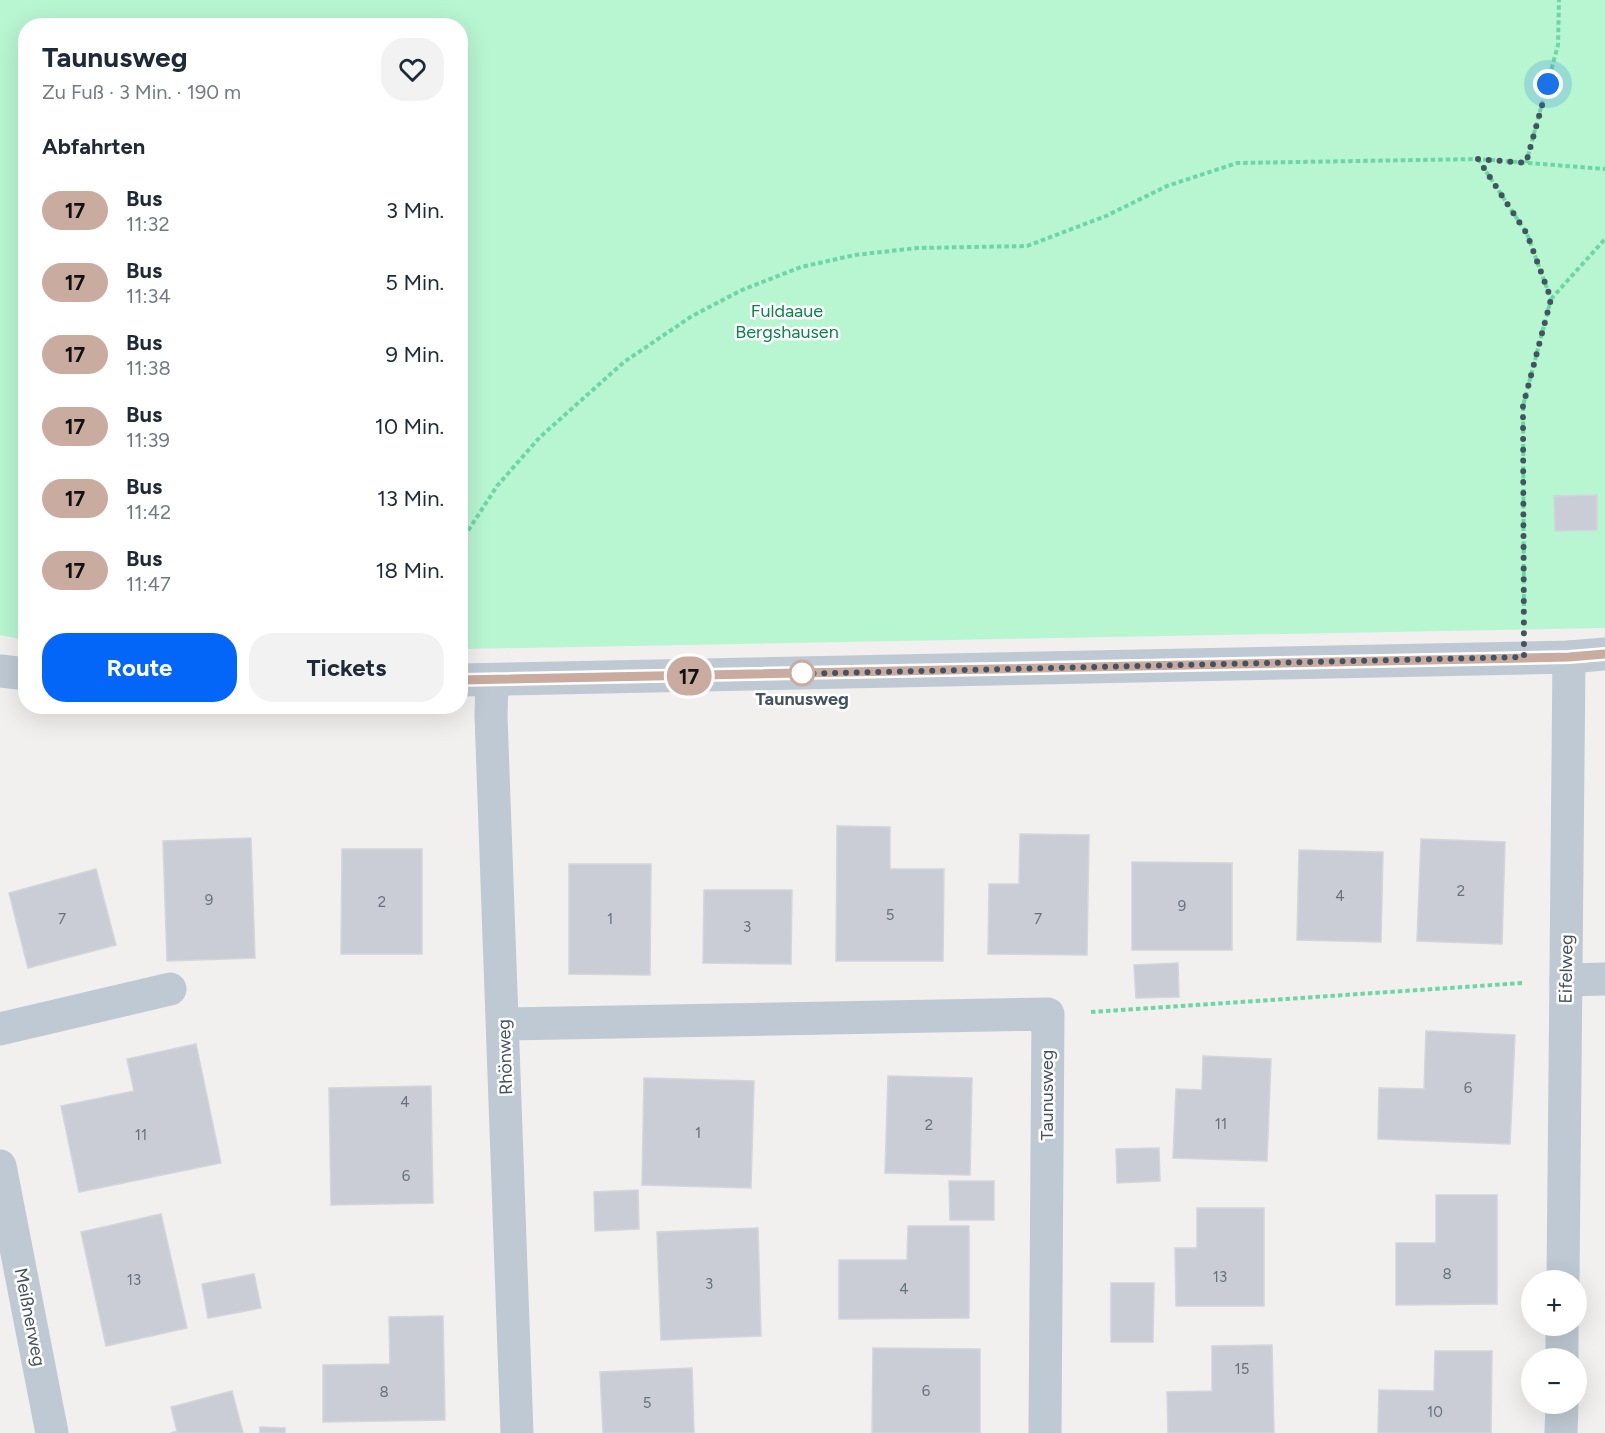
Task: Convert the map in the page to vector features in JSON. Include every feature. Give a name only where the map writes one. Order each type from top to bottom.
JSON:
[{"type":"street","points":[[476,680],[1569,657],[1605,654]]},
{"type":"street","name":"Eifelweg","points":[[1563,1270],[1569,657]]},
{"type":"street","points":[[0,671],[18,673]]},
{"type":"street","name":"Rhönweg","points":[[476,680],[491,716],[518,1433]]},
{"type":"street","points":[[1566,980],[1605,979]]},
{"type":"street","points":[[0,1029],[170,989]]},
{"type":"street","points":[[503,1024],[1048,1014]]},
{"type":"street","name":"Taunusweg","points":[[1045,1433],[1048,1014]]},
{"type":"street","name":"Meißnerweg","points":[[0,1166],[52,1433]]},
{"type":"street","points":[[1562,1414],[1562,1433]]},
{"type":"path","points":[[1526,163],[1558,45],[1559,0]]},
{"type":"path","points":[[1478,159],[1527,234],[1551,299]]},
{"type":"path","points":[[468,531],[497,486],[540,437],[624,362],[692,316],[742,290],[801,267],[855,255],[917,248],[1027,246],[1106,216],[1167,186],[1237,163],[1478,159],[1605,169]]},
{"type":"path","points":[[1524,657],[1523,406],[1551,299],[1605,239]]},
{"type":"path","points":[[1048,1014],[1566,980]]},
{"type":"green space","name":"Fuldaaue Bergshausen","points":[[0,0],[1605,0],[1605,628],[468,649],[468,18],[18,18],[18,639],[0,635]]},
{"type":"building","points":[[1597,495],[1597,530],[1555,531],[1554,496]]},
{"type":"building","points":[[837,826],[890,827],[890,869],[944,869],[943,961],[836,961]]},
{"type":"building","points":[[1020,834],[1089,835],[1087,955],[988,954],[989,884],[1019,884]]},
{"type":"building","points":[[251,838],[255,958],[167,961],[163,841]]},
{"type":"building","points":[[1421,839],[1505,842],[1502,944],[1417,941]]},
{"type":"building","points":[[342,849],[422,849],[422,954],[341,954]]},
{"type":"building","points":[[1299,850],[1383,852],[1381,942],[1297,940]]},
{"type":"building","points":[[1132,862],[1232,863],[1232,950],[1132,950]]},
{"type":"building","points":[[569,864],[651,864],[650,975],[569,974]]},
{"type":"building","points":[[96,869],[116,945],[28,968],[9,893]]},
{"type":"building","points":[[704,890],[792,890],[791,964],[703,963]]},
{"type":"building","points":[[1178,963],[1179,997],[1136,998],[1134,965]]},
{"type":"building","points":[[1426,1031],[1515,1035],[1510,1144],[1378,1139],[1379,1088],[1424,1089]]},
{"type":"building","points":[[196,1044],[221,1163],[79,1192],[61,1106],[134,1091],[127,1059]]},
{"type":"building","points":[[1203,1056],[1271,1059],[1267,1161],[1173,1158],[1176,1089],[1202,1090]]},
{"type":"building","points":[[888,1076],[972,1078],[970,1175],[885,1173]]},
{"type":"building","points":[[644,1078],[754,1081],[751,1188],[642,1185]]},
{"type":"building","points":[[431,1086],[433,1203],[331,1205],[329,1088]]},
{"type":"building","points":[[1159,1148],[1160,1181],[1117,1183],[1116,1149]]},
{"type":"building","points":[[949,1181],[994,1181],[994,1220],[950,1220]]},
{"type":"building","points":[[638,1190],[639,1229],[595,1231],[594,1192]]},
{"type":"building","points":[[1436,1195],[1497,1195],[1497,1304],[1396,1305],[1396,1243],[1436,1243]]},
{"type":"building","points":[[1197,1208],[1264,1208],[1264,1306],[1176,1306],[1175,1248],[1197,1248]]},
{"type":"building","points":[[161,1214],[187,1328],[106,1346],[81,1232]]},
{"type":"building","points":[[908,1226],[969,1226],[969,1318],[839,1319],[839,1260],[907,1260]]},
{"type":"building","points":[[758,1228],[761,1336],[661,1340],[657,1232]]},
{"type":"building","points":[[254,1274],[261,1308],[208,1318],[202,1284]]},
{"type":"building","points":[[1111,1283],[1154,1283],[1153,1342],[1111,1342]]},
{"type":"building","points":[[443,1316],[445,1420],[323,1422],[323,1365],[390,1364],[389,1317]]},
{"type":"building","points":[[1272,1345],[1274,1433],[1168,1433],[1167,1392],[1212,1391],[1212,1346]]},
{"type":"building","points":[[873,1348],[980,1349],[980,1433],[872,1433]]},
{"type":"building","points":[[1435,1351],[1492,1351],[1491,1433],[1378,1433],[1379,1390],[1434,1391]]},
{"type":"building","points":[[692,1368],[694,1433],[603,1433],[600,1372]]},
{"type":"building","points":[[232,1391],[243,1433],[171,1433],[177,1431],[171,1407]]},
{"type":"building","points":[[260,1427],[285,1428],[285,1433],[260,1433]]},
{"type":"bus line","name":"17","points":[[468,680],[1569,657],[1605,654]]},
{"type":"place","name":"Taunusweg","points":[[802,673]]},
{"type":"route","points":[[802,673],[797,674],[1524,657],[1523,406],[1551,299],[1527,234],[1478,159],[1526,163],[1548,84]]}]
